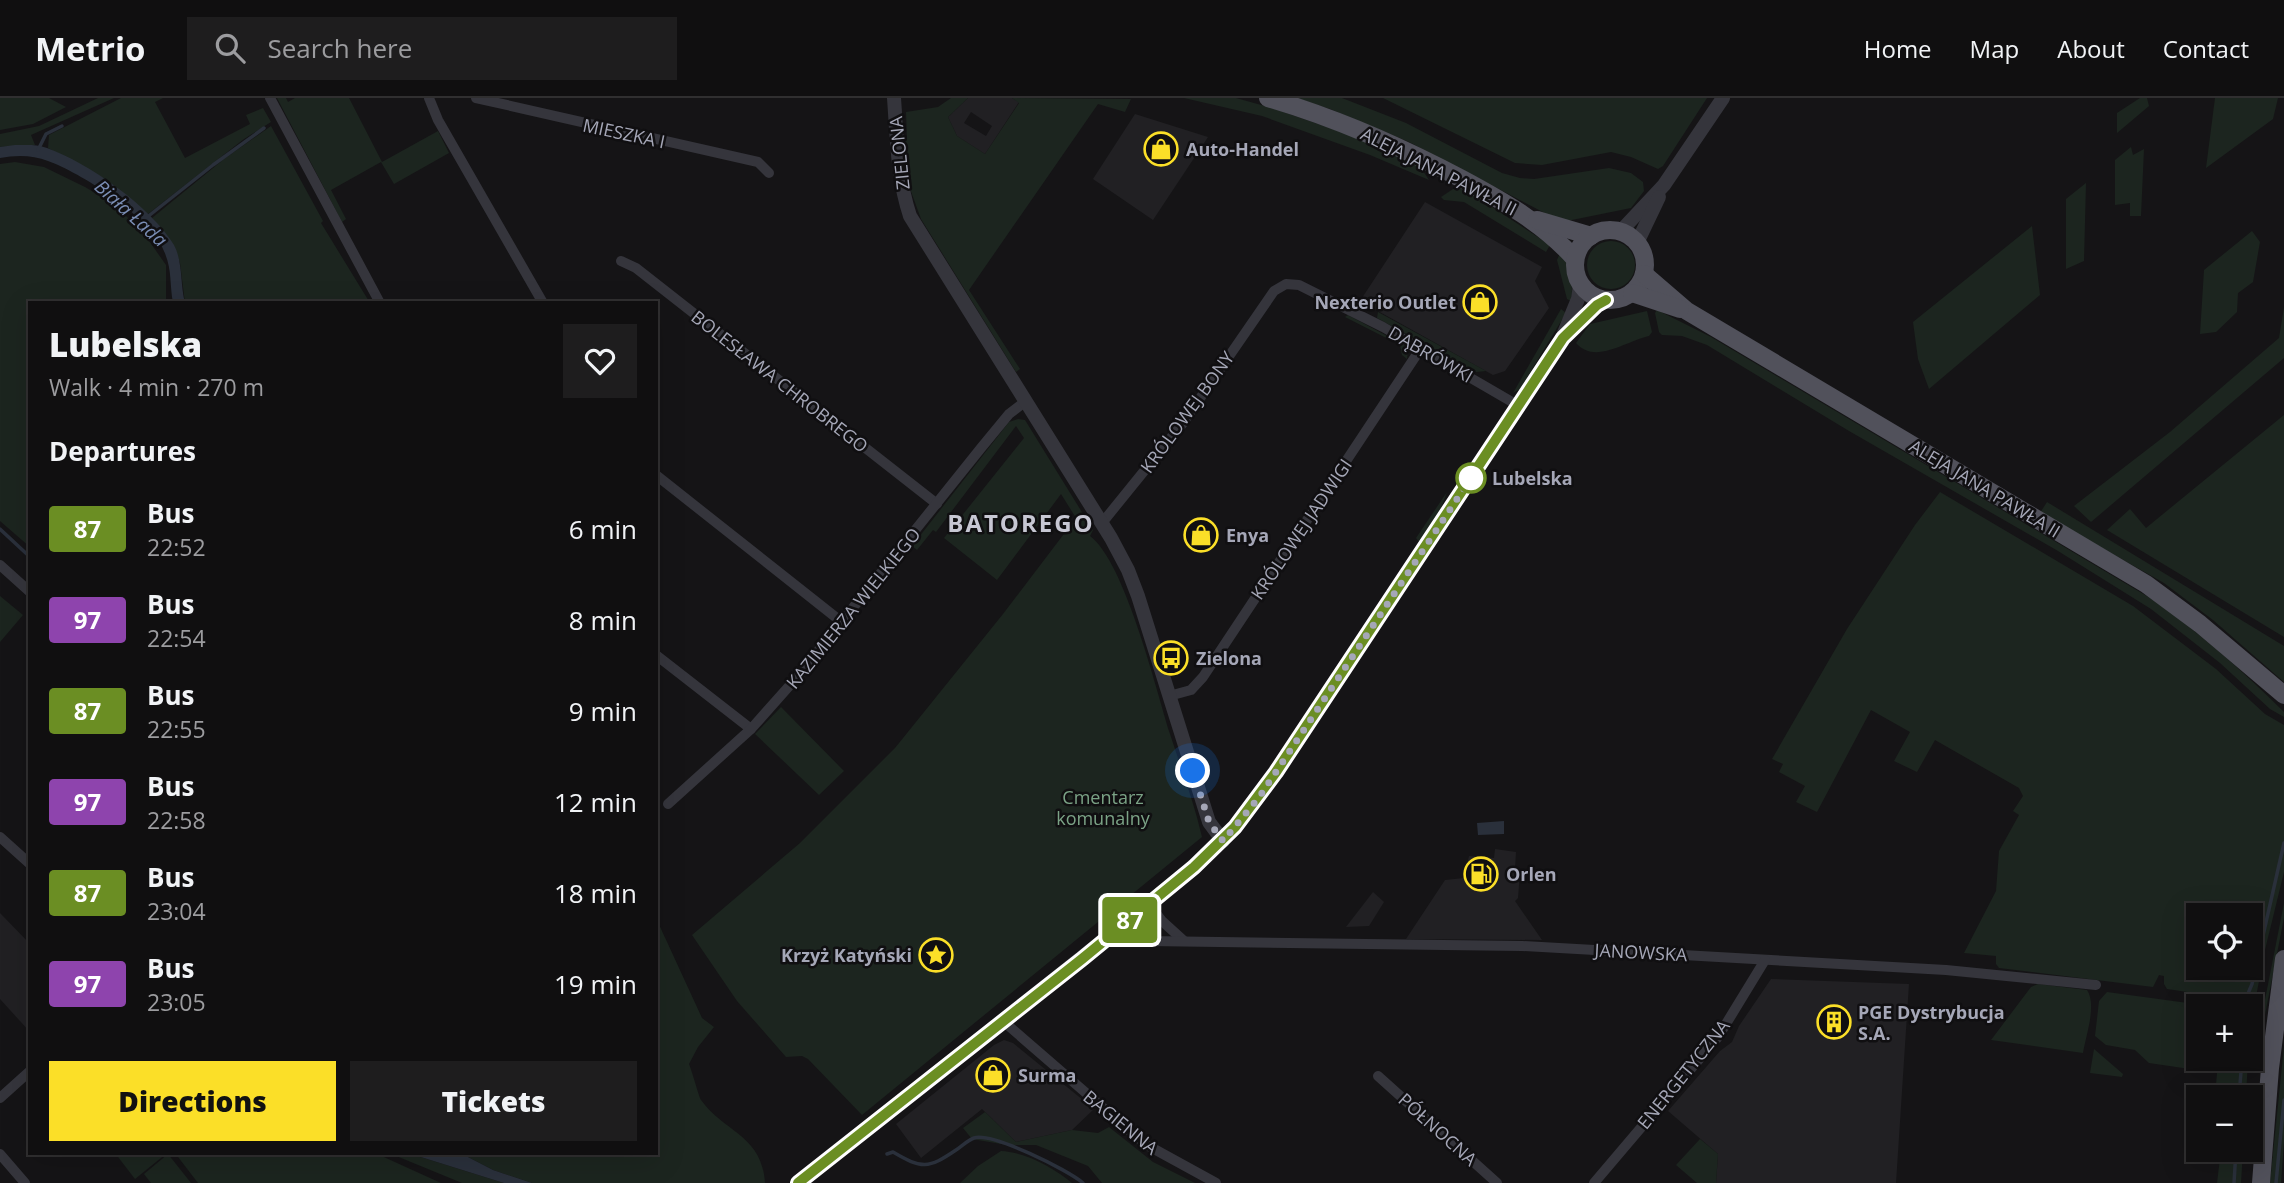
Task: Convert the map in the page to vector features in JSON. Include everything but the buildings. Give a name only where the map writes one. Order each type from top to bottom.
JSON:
[{"type":"main road","name":"ALEJA JANA PAWŁA II","points":[[1268,98],[1339,122],[1406,150],[1531,218],[1591,236]]},
{"type":"main road","name":"ALEJA JANA PAWŁA II","points":[[1531,218],[1575,260]]},
{"type":"main road","points":[[1604,230],[1620,232],[1637,243],[1644,258],[1644,274],[1632,293],[1619,299],[1606,300],[1592,296],[1580,285],[1575,272],[1575,260],[1580,245],[1604,230]]},
{"type":"main road","name":"ALEJA JANA PAWŁA II","points":[[1644,274],[1687,312],[2146,584],[2200,624],[2277,690],[2284,703]]},
{"type":"main road","name":"ALEJA JANA PAWŁA II","points":[[1632,293],[1687,312]]},
{"type":"main road","points":[[2261,1183],[2284,959]]},
{"type":"street","points":[[270,98],[379,301]]},
{"type":"street","points":[[429,98],[438,120],[542,301]]},
{"type":"street","name":"MIESZKA I","points":[[476,98],[758,162],[769,173]]},
{"type":"street","name":"ZIELONA","points":[[894,98],[898,167],[910,216],[1102,523],[1133,581],[1209,822],[1223,841]]},
{"type":"street","points":[[1620,232],[1664,185],[1723,98]]},
{"type":"street","points":[[1637,243],[1664,185]]},
{"type":"street","name":"BOLESŁAWA CHROBREGO","points":[[621,261],[646,276],[937,504]]},
{"type":"street","name":"DĄBRÓWKI","points":[[1269,298],[1280,286],[1296,284],[1383,327],[1519,406]]},
{"type":"street","points":[[798,1183],[1119,929],[1223,841],[1266,788],[1563,338],[1578,299],[1580,285]]},
{"type":"street","name":"KRÓLOWEJ BONY","points":[[1102,523],[1182,423],[1269,298]]},
{"type":"street","points":[[1563,338],[1597,305],[1606,300]]},
{"type":"street","name":"KRÓLOWEJ JADWIGI","points":[[1169,696],[1191,690],[1200,680],[1421,348]]},
{"type":"street","name":"KAZIMIERZA WIELKIEGO","points":[[668,804],[751,729],[843,623],[1010,414],[1026,401]]},
{"type":"street","points":[[658,477],[843,623]]},
{"type":"street","points":[[0,565],[28,590]]},
{"type":"street","points":[[658,657],[751,729]]},
{"type":"street","points":[[0,837],[28,862]]},
{"type":"street","points":[[1149,904],[1184,940]]},
{"type":"street","name":"JANOWSKA","points":[[1119,929],[1134,939],[1522,946],[1946,970],[2096,985]]},
{"type":"street","name":"ENERGETYCZNA","points":[[1594,1183],[1718,1037],[1765,960]]},
{"type":"street","name":"BAGIENNA","points":[[1003,1021],[1145,1144],[1216,1183]]},
{"type":"street","points":[[0,1098],[28,1073]]},
{"type":"street","name":"PÓŁNOCNA","points":[[1378,1076],[1497,1183]]},
{"type":"street","points":[[0,1154],[25,1183]]},
{"type":"shaded area","points":[[968,98],[1012,98],[1019,102],[985,154],[957,136],[948,117]],"holes":[[[971,112],[992,126],[986,136],[964,123]]]},
{"type":"shaded area","points":[[1135,114],[1208,137],[1153,220],[1093,179]]},
{"type":"shaded area","points":[[31,145],[64,155],[100,175],[135,202],[174,245],[185,301],[173,301],[165,253],[153,233],[127,208],[77,175],[42,159],[18,156],[0,158],[0,147]]},
{"type":"shaded area","points":[[1425,202],[1542,267],[1535,281],[1549,308],[1505,371],[1493,375],[1360,301]]},
{"type":"shaded area","points":[[1504,821],[1504,834],[1478,835],[1477,823]]},
{"type":"shaded area","points":[[1495,849],[1516,852],[1515,869],[1520,873],[1518,898],[1515,901],[1542,940],[1406,939],[1445,880],[1464,878],[1469,856],[1494,858]]},
{"type":"shaded area","points":[[1373,892],[1384,902],[1369,926],[1346,927]]},
{"type":"shaded area","points":[[0,913],[28,942],[28,1030],[0,999]]},
{"type":"shaded area","points":[[1771,979],[1909,984],[1896,1183],[1716,1183],[1718,1154],[1668,1111],[1720,1051],[1732,1042],[1739,1026]]},
{"type":"shaded area","points":[[1004,1040],[1013,1043],[1094,1109],[1072,1130],[1016,1142],[982,1109],[921,1158],[896,1124],[994,1045]]},
{"type":"shaded area","points":[[414,1155],[466,1156],[493,1170],[532,1183],[504,1183]]},
{"type":"green space","points":[[0,98],[49,98],[66,107],[33,124],[0,130]]},
{"type":"green space","points":[[98,98],[114,98],[31,135],[35,145],[0,147],[0,134],[39,126]]},
{"type":"green space","points":[[121,98],[163,98],[155,102],[185,158],[250,124],[246,115],[263,108],[271,122],[244,139],[148,214],[124,194],[48,148],[49,135]]},
{"type":"green space","points":[[277,98],[286,98],[288,102],[295,98],[349,98],[382,162],[438,131],[449,153],[394,184],[381,162],[331,190],[346,219],[342,222]]},
{"type":"green space","points":[[951,98],[968,98],[948,117],[957,136],[985,154],[1019,103],[1012,98],[1131,99],[1125,112],[1098,104],[969,290],[1020,369],[1016,372],[921,219],[908,183],[903,141],[907,140],[906,112],[938,107]]},
{"type":"green space","points":[[1184,98],[1236,98],[1272,108],[1344,133],[1419,165],[1429,180],[1370,155],[1262,116]]},
{"type":"green space","points":[[1296,98],[1342,98],[1406,123],[1502,173],[1520,178],[1534,179],[1609,168],[1631,173],[1643,182],[1644,191],[1631,208],[1562,222],[1409,142]]},
{"type":"green space","points":[[1383,98],[1707,98],[1663,166],[1658,169],[1631,157],[1611,152],[1542,165],[1515,163]]},
{"type":"green space","points":[[2140,98],[2147,98],[2149,106],[2117,133],[2117,113]]},
{"type":"green space","points":[[2215,98],[2278,98],[2273,119],[2206,168]]},
{"type":"green space","points":[[271,126],[323,221],[321,223],[369,301],[185,301],[180,263],[174,246],[152,218],[224,159]]},
{"type":"green space","points":[[2131,147],[2133,155],[2144,149],[2141,216],[2130,216],[2130,203],[2115,205],[2115,160]]},
{"type":"green space","points":[[15,162],[44,167],[112,203],[142,231],[166,265],[166,301],[28,301],[28,545],[0,521],[0,164]]},
{"type":"green space","points":[[2086,183],[2084,261],[2066,269],[2066,199]]},
{"type":"green space","points":[[1463,188],[1550,245],[1546,252],[1464,202],[1444,200],[1441,197],[1453,189]]},
{"type":"green space","points":[[2032,226],[2040,295],[1929,389],[1918,359],[1913,322]]},
{"type":"green space","points":[[2252,231],[2260,242],[2253,282],[2238,293],[2237,312],[2216,332],[2200,334],[2204,270]]},
{"type":"green space","points":[[1611,241],[1628,248],[1635,265],[1628,282],[1611,289],[1594,282],[1587,265],[1594,248]]},
{"type":"green space","points":[[1561,251],[1570,275],[1571,301],[1567,299],[1557,260]]},
{"type":"green space","points":[[2284,307],[2284,358],[2091,522],[2074,506],[2170,432],[2279,338]]},
{"type":"green space","points":[[1561,309],[1566,313],[1520,389],[1513,393]]},
{"type":"green space","points":[[1657,310],[1711,337],[2150,598],[2236,666],[2284,712],[2284,717],[2270,709],[2220,663],[2151,609],[2058,551],[1849,431],[1707,345],[1682,336],[1662,335],[1655,313]]},
{"type":"green space","points":[[1647,311],[1652,332],[1649,336],[1601,352],[1592,352],[1576,343],[1590,324]]},
{"type":"green space","points":[[1378,312],[1486,371],[1476,372],[1377,318]]},
{"type":"green space","points":[[1348,315],[1404,345],[1408,351],[1407,359],[1402,355],[1400,345],[1345,317]]},
{"type":"green space","points":[[2284,415],[2284,637],[2107,530],[2130,509],[2146,528]]},
{"type":"green space","name":"Cmentarz komunalny","points":[[1025,420],[1093,530],[1090,536],[1103,550],[1127,598],[1202,837],[862,1115],[808,1059],[802,1056],[786,1057],[737,1001],[692,935],[800,843],[895,748],[1076,518],[1061,494],[997,580],[944,538],[1024,438],[1016,426],[936,532],[933,530],[917,550],[912,546],[1009,422]]},
{"type":"green space","points":[[1447,492],[1438,516],[1420,543],[1416,538]]},
{"type":"green space","points":[[1940,492],[2133,606],[2216,669],[2265,714],[2284,725],[2284,872],[2263,960],[2263,903],[2186,903],[2186,980],[2259,980],[2257,994],[2201,994],[2167,989],[2164,976],[2159,975],[2153,987],[1999,968],[1996,956],[1964,953],[1996,891],[1999,851],[2019,815],[2013,811],[2023,796],[2019,788],[1935,740],[1917,772],[1894,761],[1910,732],[1871,710],[1817,812],[1796,802],[1805,786],[1779,772],[1783,764],[1772,759],[1847,629],[1915,525]]},
{"type":"green space","points":[[2047,502],[2284,646],[2284,682],[2213,620],[2164,583],[2040,513]]},
{"type":"green space","points":[[0,596],[23,615],[0,642]]},
{"type":"green space","points":[[781,707],[844,771],[819,795],[755,734]]},
{"type":"green space","points":[[2284,903],[2284,918],[2263,1025],[2263,1010]]},
{"type":"green space","points":[[658,922],[702,1018],[714,1027],[689,1064],[700,1098],[711,1111],[750,1144],[762,1167],[765,1183],[532,1183],[493,1170],[466,1156],[449,1155],[658,1155]]},
{"type":"green space","points":[[2038,984],[2087,990],[2091,1012],[2083,1053],[1991,1040],[2031,987]]},
{"type":"green space","points":[[2107,992],[2186,1003],[2186,1068],[2149,1063],[2135,1050],[2106,1045],[2095,1036],[2099,1001]]},
{"type":"green space","points":[[2284,1046],[2284,1142],[2281,1183],[2270,1183]]},
{"type":"green space","points":[[2094,1049],[2123,1074],[2122,1077],[2090,1073]]},
{"type":"green space","points":[[2203,1071],[2247,1071],[2247,1085],[2216,1085],[2217,1073]]},
{"type":"green space","points":[[985,1112],[1016,1142],[1072,1130],[1098,1133],[1109,1127],[1153,1162],[1195,1183],[1102,1183],[1088,1166],[1036,1145],[1007,1145],[972,1139],[963,1128]]},
{"type":"green space","points":[[1700,1139],[1718,1154],[1716,1183],[1697,1183],[1676,1165]]},
{"type":"green space","points":[[1001,1151],[1020,1154],[1039,1162],[1072,1183],[960,1183],[978,1166]]},
{"type":"green space","points":[[117,1155],[165,1155],[135,1179]]},
{"type":"green space","points":[[169,1155],[191,1183],[151,1183],[144,1174]]},
{"type":"green space","points":[[177,1155],[379,1155],[441,1183],[198,1183]]},
{"type":"green space","points":[[394,1155],[414,1155],[504,1183],[462,1183]]},
{"type":"green space","points":[[2220,1162],[2242,1162],[2241,1183],[2217,1183]]},
{"type":"waterway","points":[[38,150],[46,134],[62,126]]},
{"type":"waterway","name":"Biała Łada","points":[[146,218],[264,128]]},
{"type":"waterway","points":[[0,529],[28,555]]},
{"type":"waterway","points":[[2248,994],[2284,843]]},
{"type":"waterway","points":[[2240,1085],[2241,1071]]},
{"type":"waterway","points":[[2276,1183],[2284,1100]]},
{"type":"waterway","points":[[887,1154],[893,1152],[911,1162],[925,1164],[938,1161],[974,1138],[983,1138],[1030,1153],[1083,1183]]},
{"type":"waterway","points":[[2234,1183],[2235,1162]]},
{"type":"bus line","name":"87","points":[[798,1183],[1082,959],[1223,841],[1249,811],[1276,772],[1563,338],[1597,305],[1606,300]]},
{"type":"place","name":"Auto-Handel","points":[[1161,149]]},
{"type":"place","name":"Nexterio Outlet","points":[[1480,302]]},
{"type":"place","name":"Lubelska","points":[[1471,478]]},
{"type":"place","name":"Enya","points":[[1201,535]]},
{"type":"place","name":"Zielona","points":[[1171,658]]},
{"type":"place","name":"Orlen","points":[[1481,874]]},
{"type":"place","name":"Krzyż Katyński","points":[[936,955]]},
{"type":"place","name":"PGE Dystrybucja S.A.","points":[[1834,1022]]},
{"type":"place","name":"Surma","points":[[993,1075]]},
{"type":"district","name":"BATOREGO","points":[[1021,522]]},
{"type":"route","points":[[1193,771],[1209,822],[1223,841],[1260,796],[1471,478]]}]
